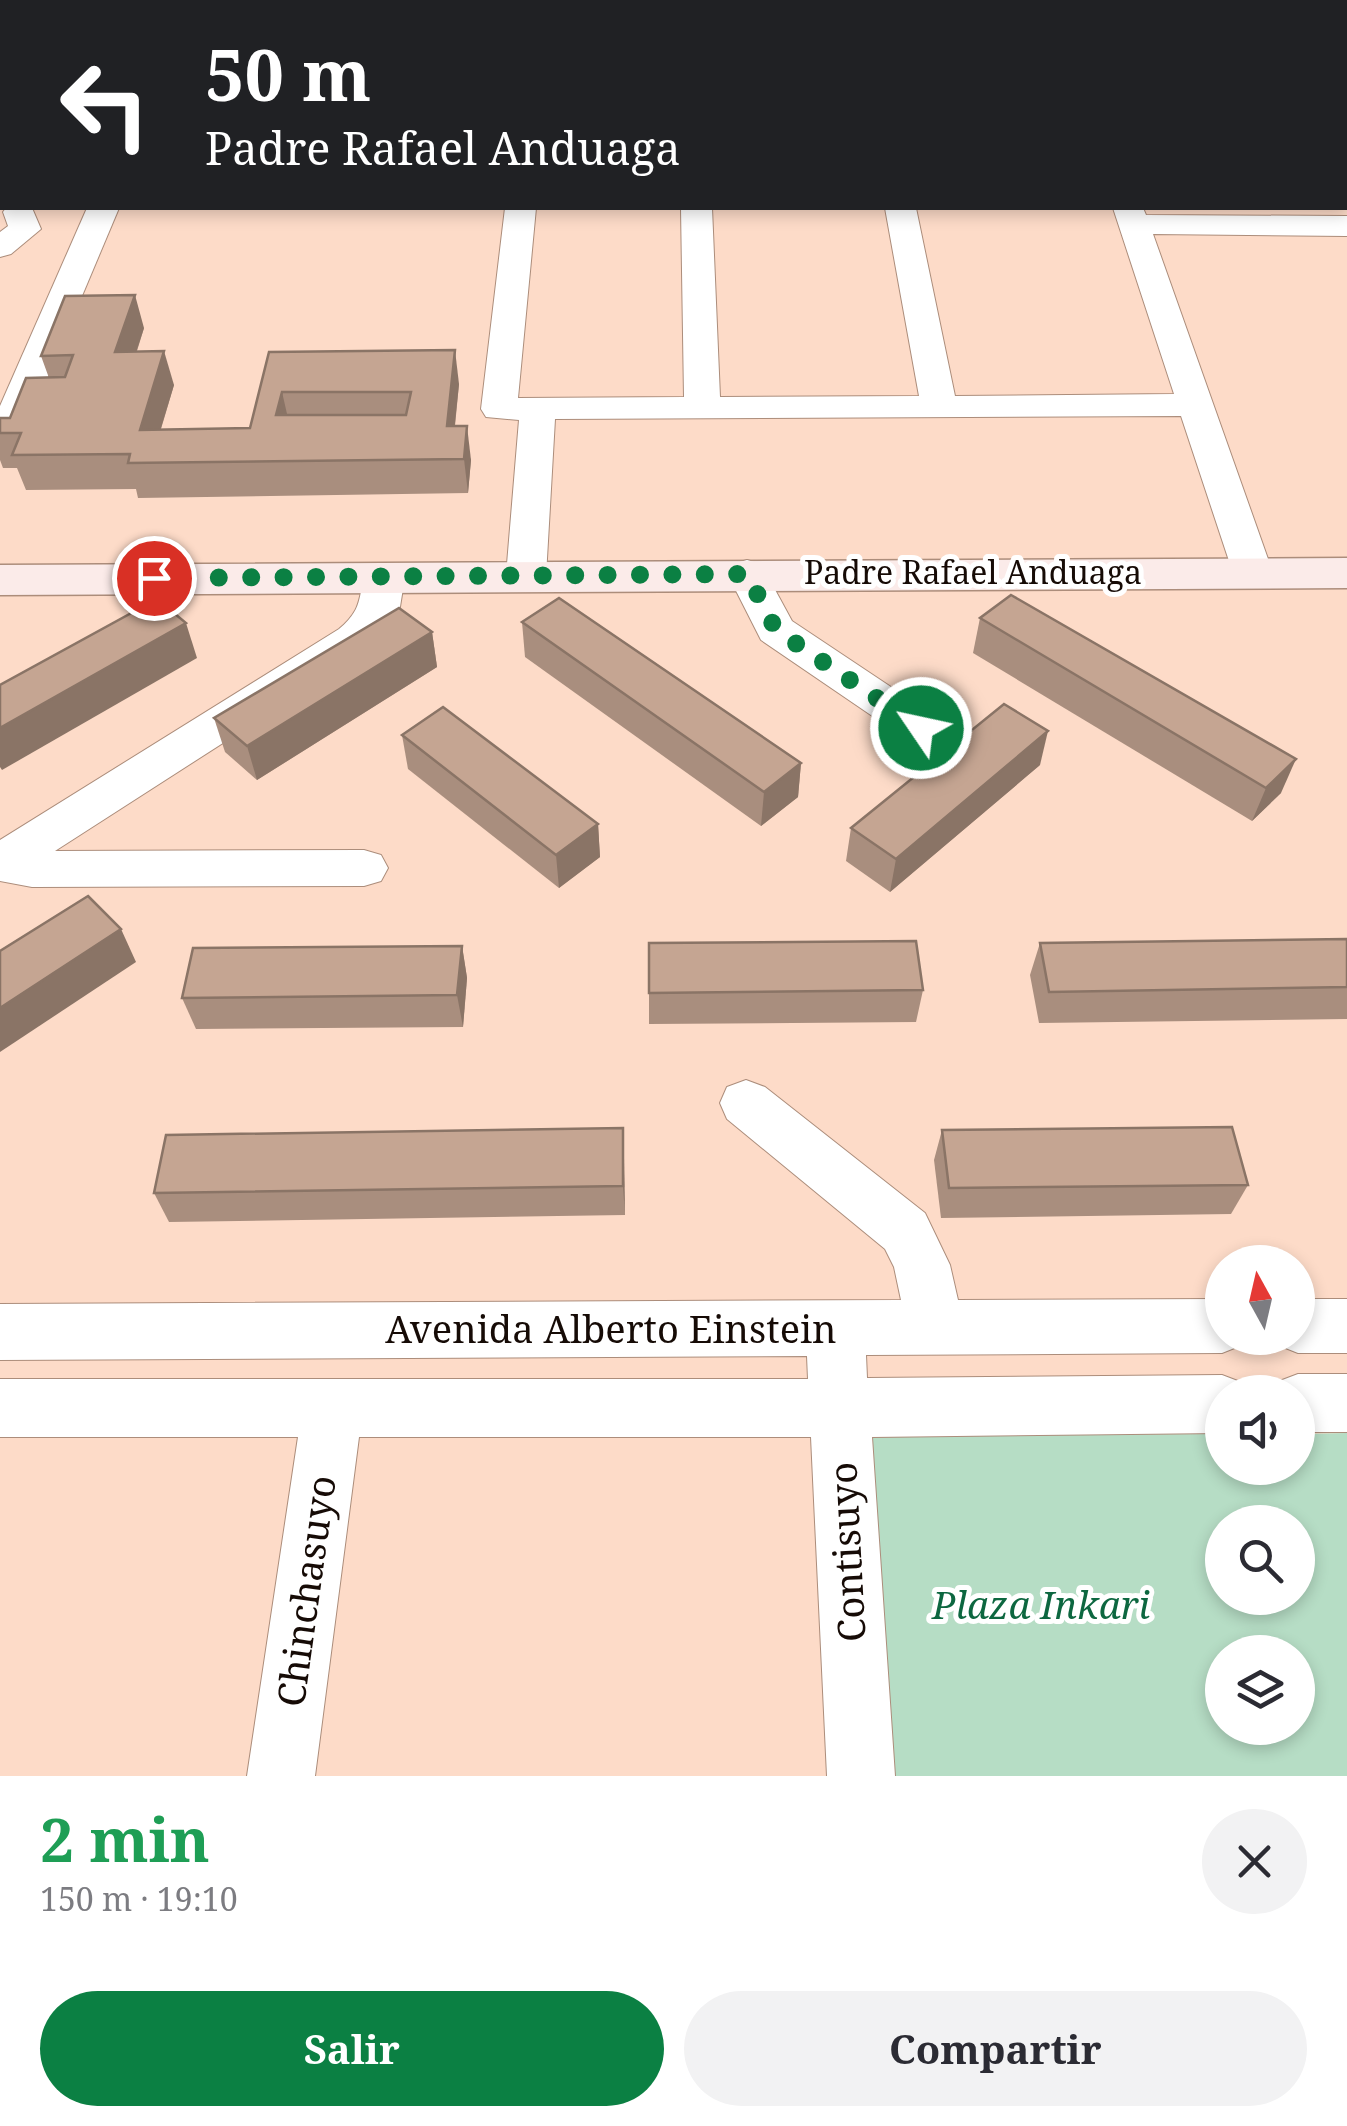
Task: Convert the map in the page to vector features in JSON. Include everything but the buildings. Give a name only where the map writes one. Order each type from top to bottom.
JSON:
[{"type":"street","points":[[0,247],[25,229],[16,210]]},
{"type":"street","points":[[0,448],[8,411],[103,210]]},
{"type":"street","points":[[520,210],[499,409],[1196,405]]},
{"type":"street","points":[[696,210],[702,408]]},
{"type":"street","points":[[900,210],[939,407]]},
{"type":"street","points":[[1252,574],[1131,216],[1347,226]]},
{"type":"street","points":[[526,576],[538,408]]},
{"type":"street","points":[[747,574],[776,630],[921,728]]},
{"type":"street","name":"Padre Rafael Anduaga","points":[[0,580],[1347,574]]},
{"type":"street","points":[[1,862],[354,639],[376,619],[385,576]]},
{"type":"street","points":[[1,862],[32,870],[364,868]]},
{"type":"street","points":[[746,1103],[905,1232],[922,1265],[935,1326]]},
{"type":"street","name":"Avenida Alberto Einstein","points":[[0,1332],[1205,1326]]},
{"type":"street","points":[[1315,1326],[1347,1326]]},
{"type":"street","name":"Contisuyo","points":[[834,1329],[861,1776]]},
{"type":"street","points":[[1315,1403],[1347,1402]]},
{"type":"street","points":[[0,1408],[1205,1404]]},
{"type":"street","name":"Chinchasuyo","points":[[281,1776],[333,1407]]},
{"type":"green space","name":"Plaza Inkari","points":[[1347,1433],[1347,1776],[883,1776],[856,1435],[1205,1434],[1205,1485],[1315,1485],[1315,1434]]},
{"type":"route","points":[[154,578],[747,574],[776,630],[921,728]]}]
